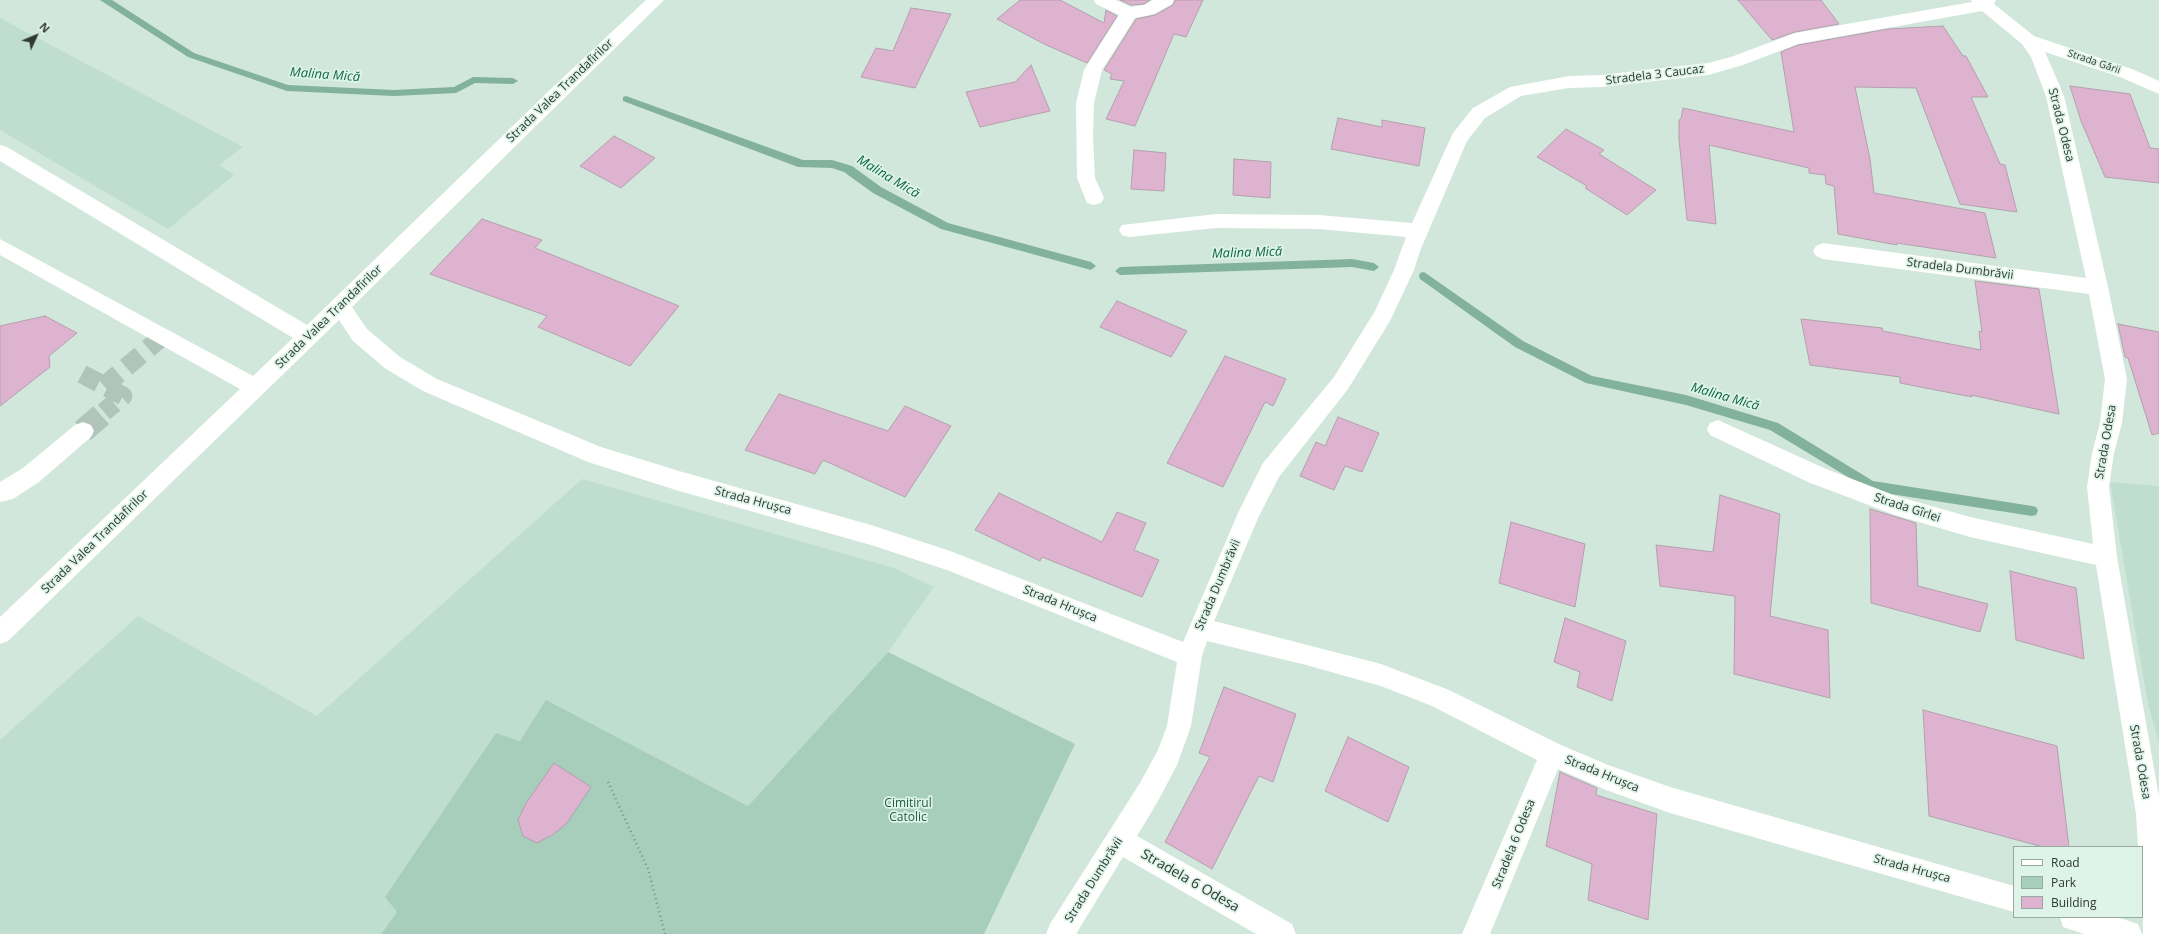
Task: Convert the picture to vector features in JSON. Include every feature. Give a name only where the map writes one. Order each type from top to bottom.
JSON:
[{"type":"street","name":"Strada Valea Trandafirilor","points":[[0,633],[256,388],[559,91],[656,0]]},
{"type":"street","points":[[1102,0],[1129,13],[1148,10],[1166,0]]},
{"type":"street","name":"Strada Odesa","points":[[1984,2],[2028,40],[2038,56],[2055,96],[2098,287],[2116,379],[2111,423],[2103,453],[2098,487],[2106,557],[2154,816],[2157,934]]},
{"type":"street","name":"Stradela 3 Caucaz","points":[[1414,241],[1459,138],[1479,113],[1516,91],[1569,82],[1601,81],[1708,69],[1737,61],[1795,39],[1984,2]]},
{"type":"street","points":[[1094,198],[1086,178],[1084,136],[1085,103],[1093,70],[1129,13]]},
{"type":"street","name":"Strada Gării","points":[[2028,40],[2126,73],[2159,88]]},
{"type":"street","points":[[0,152],[308,337]]},
{"type":"street","points":[[1129,230],[1232,221],[1319,222],[1414,241]]},
{"type":"street","name":"Strada Dumbrăvii","points":[[1060,934],[1149,792],[1168,756],[1179,726],[1190,656],[1199,628],[1246,520],[1271,470],[1341,383],[1358,357],[1391,300],[1404,270],[1414,241]]},
{"type":"street","points":[[0,246],[256,388]]},
{"type":"street","name":"Stradela Dumbrăvii","points":[[1823,251],[2098,287]]},
{"type":"street","name":"Strada Hrușca","points":[[340,306],[360,335],[393,363],[430,385],[589,452],[679,481],[871,535],[950,561],[1190,656]]},
{"type":"street","name":"Strada Gîrlei","points":[[1718,429],[1816,475],[1895,505],[1970,527],[2106,557]]},
{"type":"street","points":[[0,492],[5,492],[31,475],[83,431]]},
{"type":"street","name":"Strada Hrușca","points":[[1199,628],[1381,674],[1440,698],[1552,754],[1606,777],[1670,800],[2013,899]]},
{"type":"street","name":"Stradela 6 Odesa","points":[[1476,934],[1552,754]]},
{"type":"street","name":"Stradela 6 Odesa","points":[[1119,840],[1282,934]]},
{"type":"street","points":[[2076,918],[2128,934]]},
{"type":"path","points":[[608,782],[648,869],[665,934]]},
{"type":"shaded area","points":[[0,18],[243,147],[219,165],[234,175],[168,229],[0,130]]},
{"type":"shaded area","points":[[582,479],[894,568],[934,587],[888,652],[748,806],[546,701],[520,741],[496,733],[397,912],[381,934],[0,934],[0,740],[138,616],[317,716]]},
{"type":"shaded area","points":[[2110,482],[2159,486],[2159,743],[2148,704]]},
{"type":"green space","name":"Cimitirul Catolic","points":[[888,652],[1075,744],[984,934],[381,934],[397,912],[385,897],[496,733],[520,741],[546,700],[748,806]]},
{"type":"building","points":[[1020,0],[1060,0],[1104,23],[1106,10],[1117,16],[1087,63],[1044,44],[997,19]]},
{"type":"building","points":[[1120,0],[1150,0],[1144,4],[1131,5]]},
{"type":"building","points":[[1175,0],[1203,0],[1186,37],[1174,34],[1135,126],[1106,119],[1124,81],[1110,79],[1112,74],[1104,70],[1136,19],[1155,15],[1173,5]]},
{"type":"building","points":[[1738,0],[1821,0],[1839,24],[1795,32],[1772,40]]},
{"type":"building","points":[[911,8],[951,14],[915,88],[861,77],[876,48],[893,51]]},
{"type":"building","points":[[1943,26],[1963,56],[1966,56],[1988,97],[1971,97],[2000,164],[2005,165],[2017,212],[1960,204],[1916,88],[1855,87],[1870,159],[1874,193],[1985,213],[1996,258],[1897,243],[1897,245],[1838,234],[1834,186],[1826,184],[1825,175],[1809,173],[1809,168],[1709,145],[1716,224],[1687,220],[1679,139],[1679,120],[1681,119],[1683,108],[1794,132],[1781,52],[1798,45],[1888,29]]},
{"type":"building","points":[[1031,65],[1050,111],[980,127],[966,92],[1015,82]]},
{"type":"building","points":[[2070,86],[2130,94],[2150,148],[2159,149],[2159,183],[2105,177],[2081,121]]},
{"type":"building","points":[[1338,118],[1382,127],[1382,120],[1425,128],[1419,166],[1331,149]]},
{"type":"building","points":[[1566,129],[1604,150],[1599,154],[1656,190],[1627,215],[1585,188],[1587,186],[1537,157]]},
{"type":"building","points":[[614,136],[655,158],[621,188],[580,166]]},
{"type":"building","points":[[1134,150],[1166,153],[1164,191],[1131,189]]},
{"type":"building","points":[[1234,159],[1271,162],[1270,198],[1233,195]]},
{"type":"building","points":[[482,219],[542,240],[535,248],[679,306],[630,366],[538,327],[547,316],[430,274]]},
{"type":"building","points":[[1975,281],[2039,289],[2059,414],[1971,395],[1972,397],[1900,383],[1900,377],[1810,365],[1801,319],[1882,328],[1883,331],[1981,350],[1979,331],[1982,332]]},
{"type":"building","points":[[1117,301],[1187,331],[1171,357],[1100,327]]},
{"type":"building","points":[[45,316],[77,333],[49,356],[50,367],[0,406],[0,326]]},
{"type":"building","points":[[2118,324],[2159,332],[2159,433],[2152,435],[2128,358],[2125,357]]},
{"type":"building","points":[[1225,356],[1286,379],[1273,406],[1265,402],[1223,487],[1167,463]]},
{"type":"building","points":[[779,394],[888,431],[905,406],[951,426],[905,497],[823,460],[815,474],[745,450]]},
{"type":"building","points":[[1338,417],[1379,433],[1362,472],[1345,466],[1334,490],[1300,476],[1316,442],[1325,446]]},
{"type":"building","points":[[999,493],[1102,542],[1117,512],[1146,523],[1134,550],[1159,560],[1142,597],[1042,557],[1040,561],[975,530]]},
{"type":"building","points":[[1720,495],[1780,514],[1770,616],[1828,630],[1830,698],[1734,674],[1735,596],[1660,586],[1656,545],[1713,552]]},
{"type":"building","points":[[1870,509],[1916,523],[1918,586],[1988,604],[1980,632],[1871,603]]},
{"type":"building","points":[[1511,522],[1585,544],[1575,607],[1499,583]]},
{"type":"building","points":[[2010,571],[2076,588],[2084,659],[2016,640]]},
{"type":"building","points":[[1565,618],[1626,641],[1612,701],[1577,687],[1580,672],[1554,662]]},
{"type":"building","points":[[1224,687],[1296,714],[1273,782],[1259,776],[1212,869],[1165,842],[1210,757],[1199,753]]},
{"type":"building","points":[[1923,710],[2057,746],[2069,846],[2039,846],[1929,816]]},
{"type":"building","points":[[1348,737],[1409,767],[1388,822],[1325,791]]},
{"type":"building","points":[[554,763],[591,787],[567,823],[554,834],[537,843],[523,836],[518,820],[526,803]]},
{"type":"building","points":[[1560,772],[1597,788],[1596,795],[1657,814],[1648,920],[1588,900],[1592,864],[1546,846]]},
{"type":"waterway","name":"Malina Mică","points":[[105,0],[191,55],[287,88],[394,93],[456,90],[473,80],[513,81]]},
{"type":"waterway","name":"Malina Mică","points":[[626,99],[802,164],[832,164],[848,169],[877,190],[945,226],[1091,266]]},
{"type":"waterway","name":"Malina Mică","points":[[1120,271],[1352,263],[1374,267]]},
{"type":"waterway","name":"Malina Mică","points":[[1424,276],[1519,344],[1590,380],[1686,400],[1774,426],[1871,486],[2032,511]]},
{"type":"tunnel","points":[[104,386],[163,336]]},
{"type":"tunnel","points":[[82,374],[104,386]]},
{"type":"tunnel","points":[[104,386],[123,396],[104,412]]},
{"type":"tunnel","points":[[83,431],[106,411]]}]
